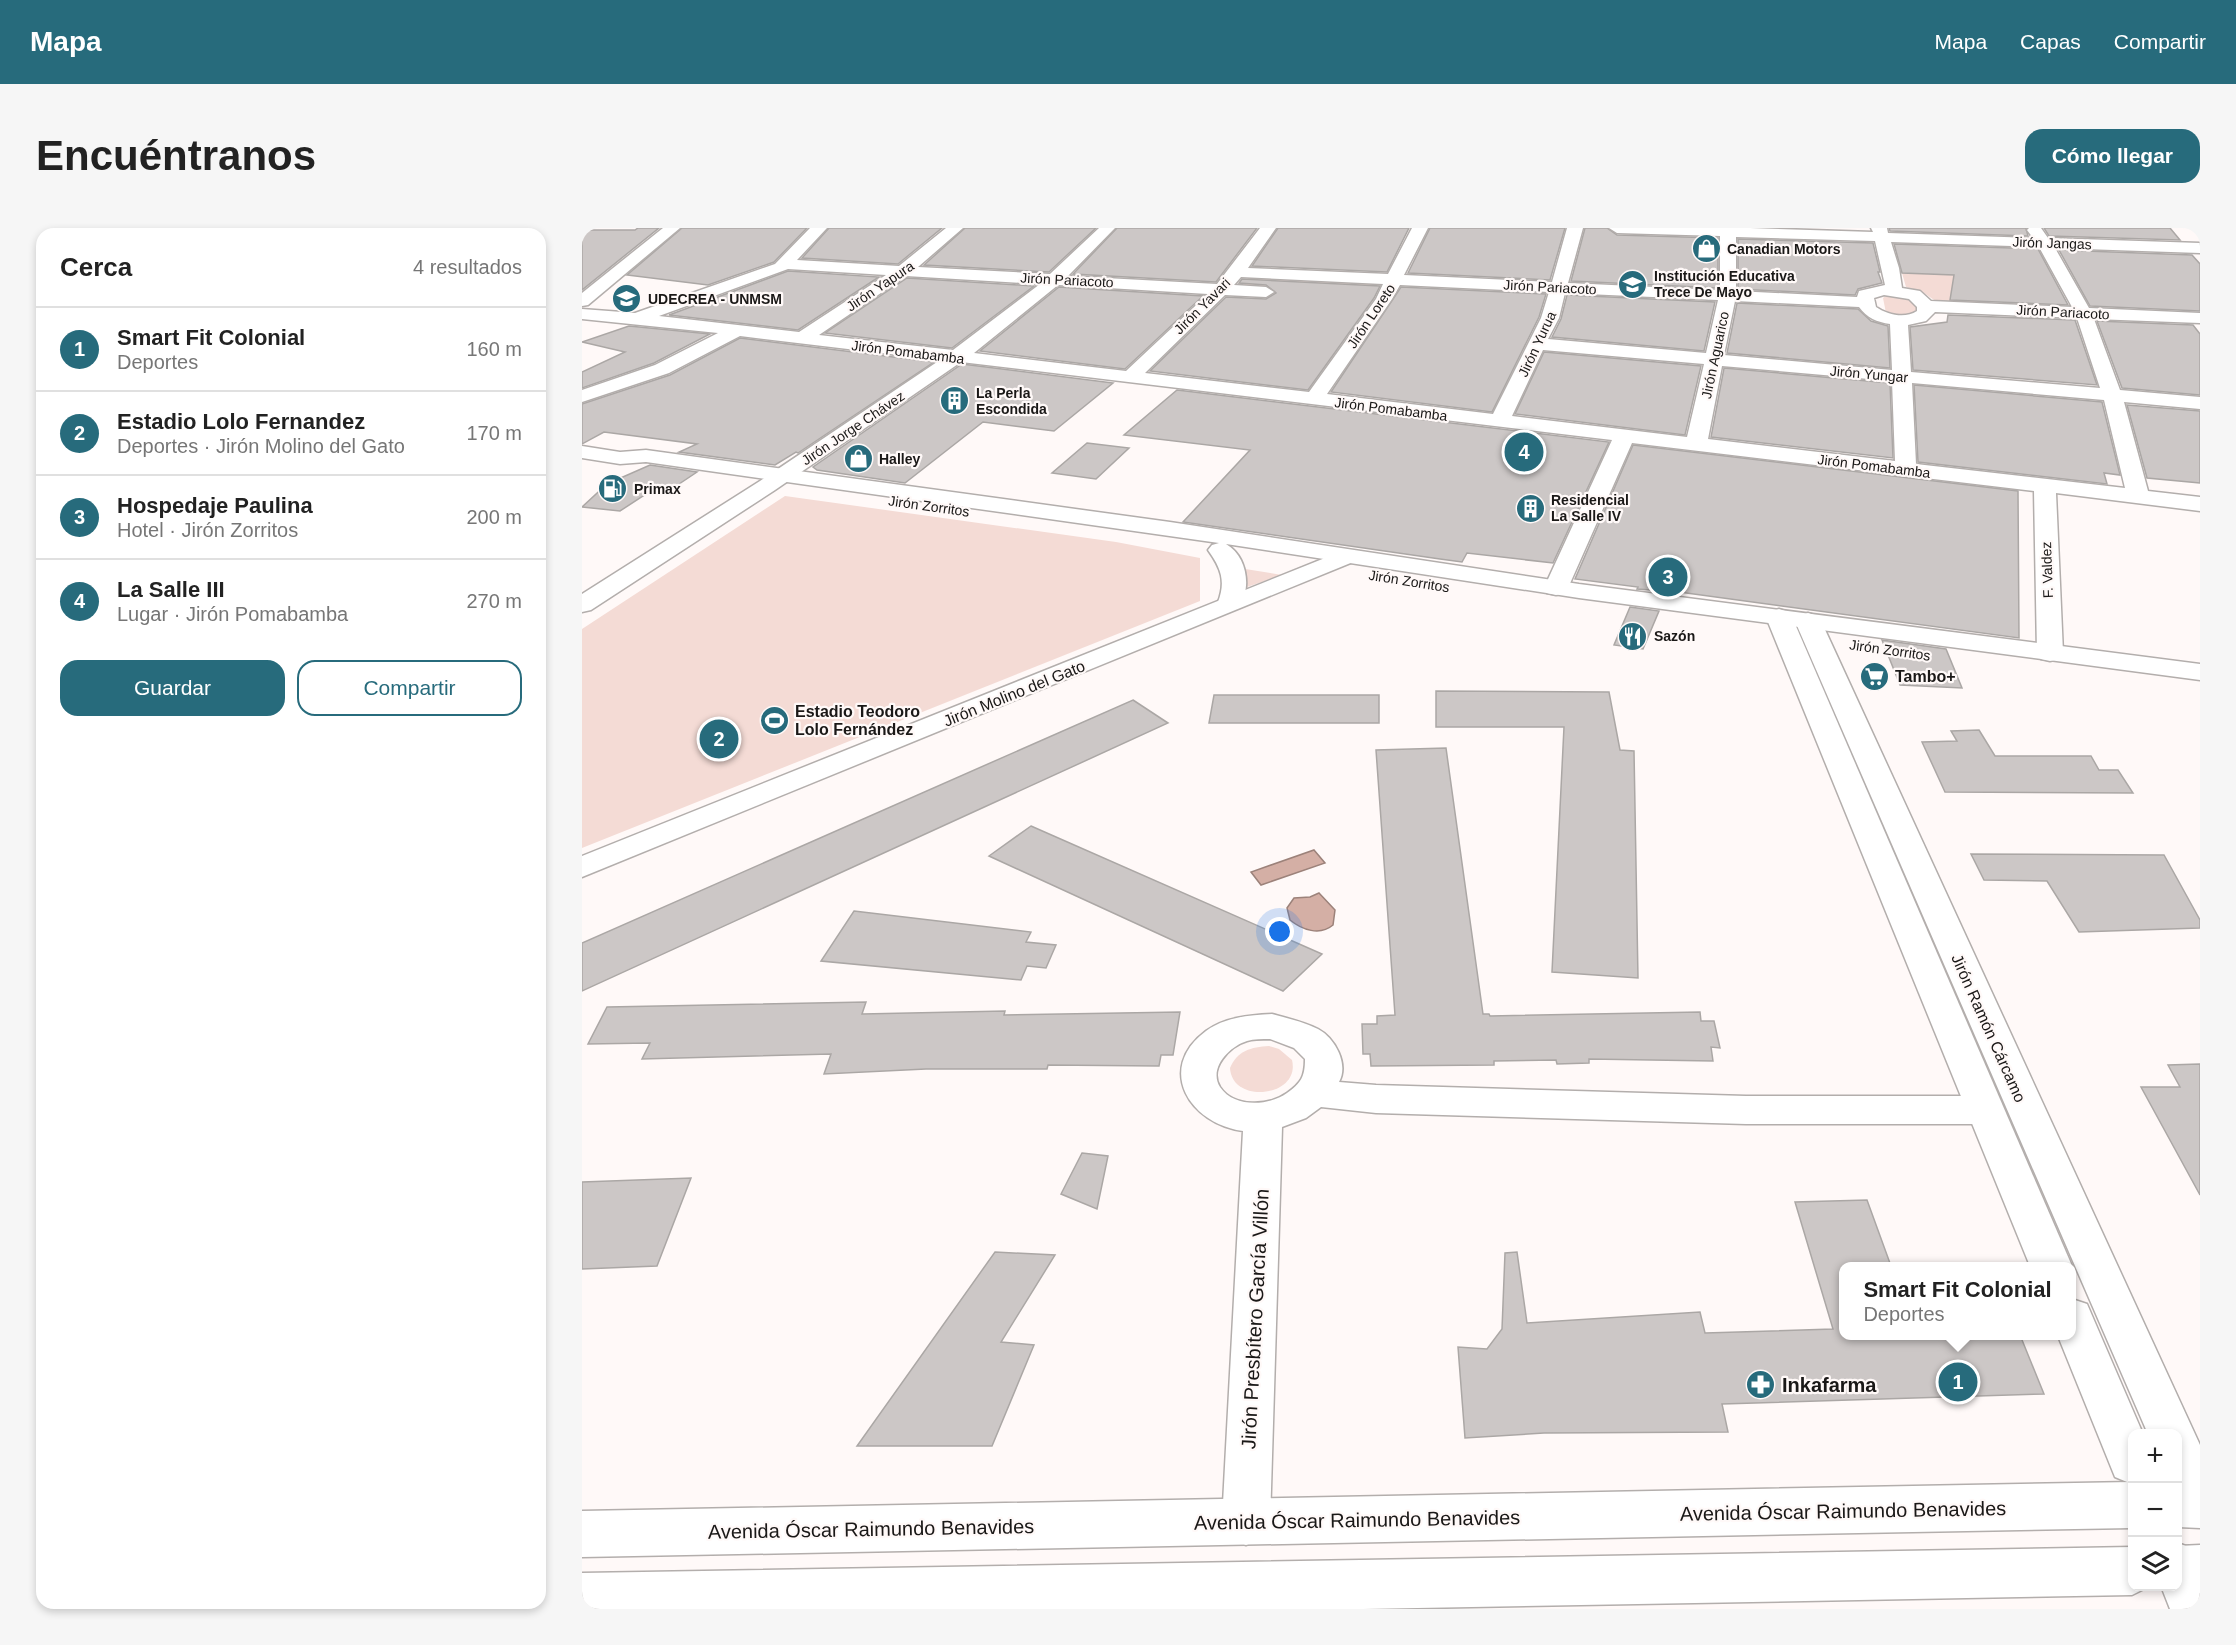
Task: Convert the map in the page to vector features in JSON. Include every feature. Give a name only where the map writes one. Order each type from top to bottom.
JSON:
[{"type":"street","points":[[582,300],[672,228]]},
{"type":"street","points":[[592,334],[786,264],[819,228]]},
{"type":"street","name":"Jirón Yapura","points":[[801,339],[904,270],[955,228]]},
{"type":"street","name":"Jirón Jorge Chávez","points":[[582,605],[778,479],[956,358],[1057,279],[1107,228]]},
{"type":"street","name":"Jirón Yavari","points":[[1129,378],[1222,289],[1268,228]]},
{"type":"street","name":"Jirón Loreto","points":[[1313,400],[1396,280],[1420,228]]},
{"type":"street","name":"Jirón Yurua","points":[[1499,422],[1538,344],[1560,288],[1575,228]]},
{"type":"street","name":"Jirón Jangas","points":[[1617,228],[2040,235],[2200,248]]},
{"type":"street","name":"Jirón Aguarico","points":[[1696,446],[1728,295],[1728,230]]},
{"type":"street","points":[[1881,233],[1894,291]]},
{"type":"street","points":[[2040,235],[2063,268],[2083,313],[2113,395],[2138,497]]},
{"type":"street","points":[[2187,235],[2200,248]]},
{"type":"street","name":"Jirón Pariacoto","points":[[786,264],[1284,293]]},
{"type":"street","name":"Jirón Pariacoto","points":[[1236,272],[1864,302]]},
{"type":"street","points":[[1894,291],[1914,295],[1926,306],[1924,316],[1899,319],[1874,314],[1867,309],[1864,295],[1894,291]]},
{"type":"street","points":[[1362,297],[1384,299]]},
{"type":"street","name":"Jirón Pariacoto","points":[[1926,306],[2200,318]]},
{"type":"street","name":"Jirón Pomabamba","points":[[582,314],[634,318],[1696,446],[2200,504]]},
{"type":"street","points":[[1899,319],[1906,470]]},
{"type":"street","points":[[582,396],[662,369],[736,331]]},
{"type":"street","name":"Jirón Yungar","points":[[1538,344],[2200,403]]},
{"type":"street","points":[[1556,588],[1624,437]]},
{"type":"street","name":"Jirón Zorritos","points":[[582,452],[620,458],[633,464],[778,479],[1170,529],[2200,691]]},
{"type":"street","points":[[582,468],[620,458]]},
{"type":"street","name":"Jirón Zorritos","points":[[778,479],[1317,567],[1798,629],[2050,653],[2200,672]]},
{"type":"street","name":"F. Valdez","points":[[2045,486],[2050,653]]},
{"type":"street","points":[[1220,550],[1231,565],[1235,577],[1230,602]]},
{"type":"street","name":"Jirón Molino del Gato","points":[[582,867],[1345,557]]},
{"type":"street","name":"Jirón Ramón Cárcamo","points":[[1798,629],[1861,776],[2169,1429]]},
{"type":"street","name":"Jirón Ramón Cárcamo","points":[[1861,776],[1985,1110],[2049,1262]]},
{"type":"street","points":[[1272,1026],[1291,1030],[1307,1038],[1319,1050],[1325,1064],[1323,1079],[1315,1093],[1302,1105],[1283,1113],[1263,1116],[1240,1115],[1221,1109],[1207,1098],[1199,1084],[1198,1070],[1204,1055],[1215,1042],[1251,1027],[1272,1026]]},
{"type":"street","points":[[1315,1093],[1376,1099],[1746,1110],[1985,1110]]},
{"type":"street","name":"Jirón Presbítero García Villón","points":[[1246,1522],[1263,1116]]},
{"type":"street","points":[[2076,1327],[2128,1450]]},
{"type":"street","points":[[2182,1458],[2200,1497]]},
{"type":"street","points":[[2182,1505],[2200,1504]]},
{"type":"street","name":"Avenida Óscar Raimundo Benavides","points":[[582,1534],[2128,1505]]},
{"type":"street","points":[[582,1598],[1241,1598],[2128,1577]]},
{"type":"shaded area","points":[[1902,273],[1971,276],[1984,304],[1937,302],[1924,293],[1906,287]]},
{"type":"shaded area","points":[[1250,275],[1377,283],[1370,296],[1242,288]]},
{"type":"shaded area","points":[[1887,295],[1916,300],[1918,312],[1899,316],[1886,313],[1883,298]]},
{"type":"shaded area","name":"Estadio Teodoro Lolo Fernández","points":[[785,496],[1116,542],[1200,558],[1200,601],[582,848],[582,629]]},
{"type":"shaded area","points":[[1239,568],[1282,575],[1242,587]]},
{"type":"shaded area","points":[[1314,850],[1325,863],[1261,885],[1251,872]]},
{"type":"shaded area","points":[[1319,893],[1335,910],[1333,925],[1317,931],[1300,927],[1290,920],[1287,908],[1294,898],[1310,897]]},
{"type":"shaded area","points":[[1269,1046],[1279,1049],[1292,1060],[1292,1072],[1286,1082],[1277,1089],[1265,1092],[1242,1088],[1234,1080],[1230,1068],[1233,1062],[1245,1051]]},
{"type":"building","points":[[659,228],[582,290],[582,230],[635,230]]},
{"type":"building","points":[[682,228],[807,228],[774,262],[708,285],[627,275]]},
{"type":"building","points":[[829,228],[942,228],[898,264],[802,258]]},
{"type":"building","points":[[965,228],[1096,228],[1049,272],[924,265]]},
{"type":"building","points":[[1117,228],[1257,228],[1216,282],[1073,274]]},
{"type":"building","points":[[1278,228],[1409,228],[1387,272],[1252,266]]},
{"type":"building","points":[[1430,228],[1565,228],[1550,280],[1408,273]]},
{"type":"building","points":[[1585,228],[1607,228],[1617,235],[1718,238],[1718,288],[1571,281]]},
{"type":"building","points":[[1889,228],[2026,228],[2028,236],[1890,231]]},
{"type":"building","points":[[2044,228],[2170,228],[2180,240],[2049,236]]},
{"type":"building","points":[[1738,239],[1873,243],[1882,283],[1858,289],[1855,295],[1738,289]]},
{"type":"building","points":[[1894,244],[2038,249],[2068,305],[1950,300],[1954,275],[1902,273]]},
{"type":"building","points":[[2059,250],[2192,255],[2200,264],[2200,311],[2090,306]]},
{"type":"building","points":[[788,271],[879,277],[798,330],[669,315]]},
{"type":"building","points":[[907,278],[1034,286],[952,348],[825,333]]},
{"type":"building","points":[[1242,279],[1380,286],[1374,298],[1308,390],[1150,371],[1226,297],[1266,299],[1276,293],[1266,285],[1239,283]]},
{"type":"building","points":[[1059,287],[1203,296],[1125,369],[980,351]]},
{"type":"building","points":[[1401,287],[1546,294],[1539,317],[1492,412],[1331,392]]},
{"type":"building","points":[[1567,295],[1715,302],[1704,351],[1552,337],[1561,319]]},
{"type":"building","points":[[1737,303],[1858,309],[1871,321],[1888,326],[1890,368],[1727,353]]},
{"type":"building","points":[[1948,315],[2075,320],[2097,385],[1913,370],[1910,327],[1947,322]]},
{"type":"building","points":[[2097,321],[2193,325],[2200,334],[2200,395],[2122,388]]},
{"type":"building","points":[[629,326],[710,334],[654,363],[582,388],[582,372],[625,352],[582,342]]},
{"type":"building","points":[[740,338],[934,362],[798,453],[796,452],[775,465],[679,452],[697,444],[604,432],[582,444],[582,404],[670,375]]},
{"type":"building","points":[[1544,352],[1701,366],[1685,435],[1515,414]]},
{"type":"building","points":[[962,364],[1113,383],[1054,431],[983,422],[905,483],[817,470],[813,467]]},
{"type":"building","points":[[1724,368],[1890,383],[1893,458],[1711,437]]},
{"type":"building","points":[[1914,385],[2102,402],[2120,475],[2104,473],[2107,484],[1918,462]]},
{"type":"building","points":[[1177,390],[1609,442],[1553,563],[1467,553],[1462,562],[1183,522],[1250,450],[1124,435]]},
{"type":"building","points":[[2127,405],[2200,411],[2200,483],[2147,478]]},
{"type":"building","points":[[1087,443],[1129,448],[1096,479],[1052,473]]},
{"type":"building","points":[[1633,445],[2018,491],[2019,638],[1575,579]]},
{"type":"building","points":[[650,465],[697,472],[667,492],[652,490],[620,511],[582,507],[607,484]]},
{"type":"building","points":[[1630,607],[1659,611],[1643,649],[1614,645]]},
{"type":"building","points":[[1882,640],[1946,649],[1962,688],[1900,685]]},
{"type":"building","points":[[1436,691],[1609,692],[1620,750],[1634,751],[1638,978],[1552,972],[1564,727],[1436,727]]},
{"type":"building","points":[[1214,695],[1379,695],[1379,723],[1209,723]]},
{"type":"building","points":[[1133,700],[1168,723],[582,991],[582,943]]},
{"type":"building","points":[[1979,730],[1995,756],[2091,756],[2099,770],[2118,770],[2133,793],[1945,792],[1922,742],[1957,741],[1951,731]]},
{"type":"building","points":[[1446,748],[1483,1014],[1490,1016],[1700,1012],[1701,1021],[1714,1021],[1720,1048],[1711,1047],[1713,1061],[1589,1059],[1589,1063],[1557,1064],[1556,1060],[1494,1061],[1494,1065],[1371,1066],[1370,1054],[1363,1054],[1362,1024],[1377,1024],[1377,1016],[1395,1015],[1376,750]]},
{"type":"building","points":[[1031,826],[1322,954],[1283,991],[989,856]]},
{"type":"building","points":[[1971,854],[2164,855],[2200,920],[2200,928],[2079,932],[2047,881],[1984,880]]},
{"type":"building","points":[[854,911],[1031,932],[1026,942],[1056,945],[1046,968],[1027,966],[1021,980],[821,961]]},
{"type":"building","points":[[866,1002],[862,1014],[1005,1011],[1004,1015],[1180,1012],[1173,1055],[1161,1055],[1159,1066],[1048,1065],[1047,1069],[926,1069],[824,1074],[831,1054],[642,1059],[650,1043],[588,1044],[607,1007]]},
{"type":"building","points":[[2200,1064],[2200,1195],[2141,1087],[2180,1087],[2168,1065]]},
{"type":"building","points":[[1082,1153],[1108,1156],[1097,1209],[1061,1194]]},
{"type":"building","points":[[691,1178],[657,1266],[582,1269],[582,1182]]},
{"type":"building","points":[[1867,1200],[1890,1262],[1839,1262],[1839,1340],[2022,1340],[2044,1394],[1722,1404],[1728,1432],[1544,1433],[1465,1438],[1458,1347],[1487,1349],[1502,1329],[1505,1253],[1517,1252],[1527,1323],[1700,1312],[1705,1333],[1833,1329],[1795,1202]]},
{"type":"building","points":[[995,1252],[1055,1255],[1001,1342],[1034,1345],[992,1446],[857,1446]]},
{"type":"place","name":"Canadian Motors","points":[[1706,249]]},
{"type":"place","name":"Institución Educativa Trece De Mayo","points":[[1633,284]]},
{"type":"place","name":"UDECREA - UNMSM","points":[[627,299]]},
{"type":"place","name":"La Perla Escondida","points":[[955,401]]},
{"type":"place","name":"La Salle III","points":[[1524,452]]},
{"type":"place","name":"Halley","points":[[858,459]]},
{"type":"place","name":"Primax","points":[[613,489]]},
{"type":"place","name":"Residencial La Salle IV","points":[[1530,508]]},
{"type":"place","name":"Hospedaje Paulina","points":[[1668,577]]},
{"type":"place","name":"Sazón","points":[[1633,636]]},
{"type":"place","name":"Tambo+","points":[[1874,676]]},
{"type":"place","name":"Estadio Teodoro Lolo Fernández","points":[[774,720]]},
{"type":"place","name":"Estadio Lolo Fernandez","points":[[719,739]]},
{"type":"place","name":"Smart Fit Colonial","points":[[1958,1382]]},
{"type":"place","name":"Inkafarma","points":[[1761,1385]]}]
